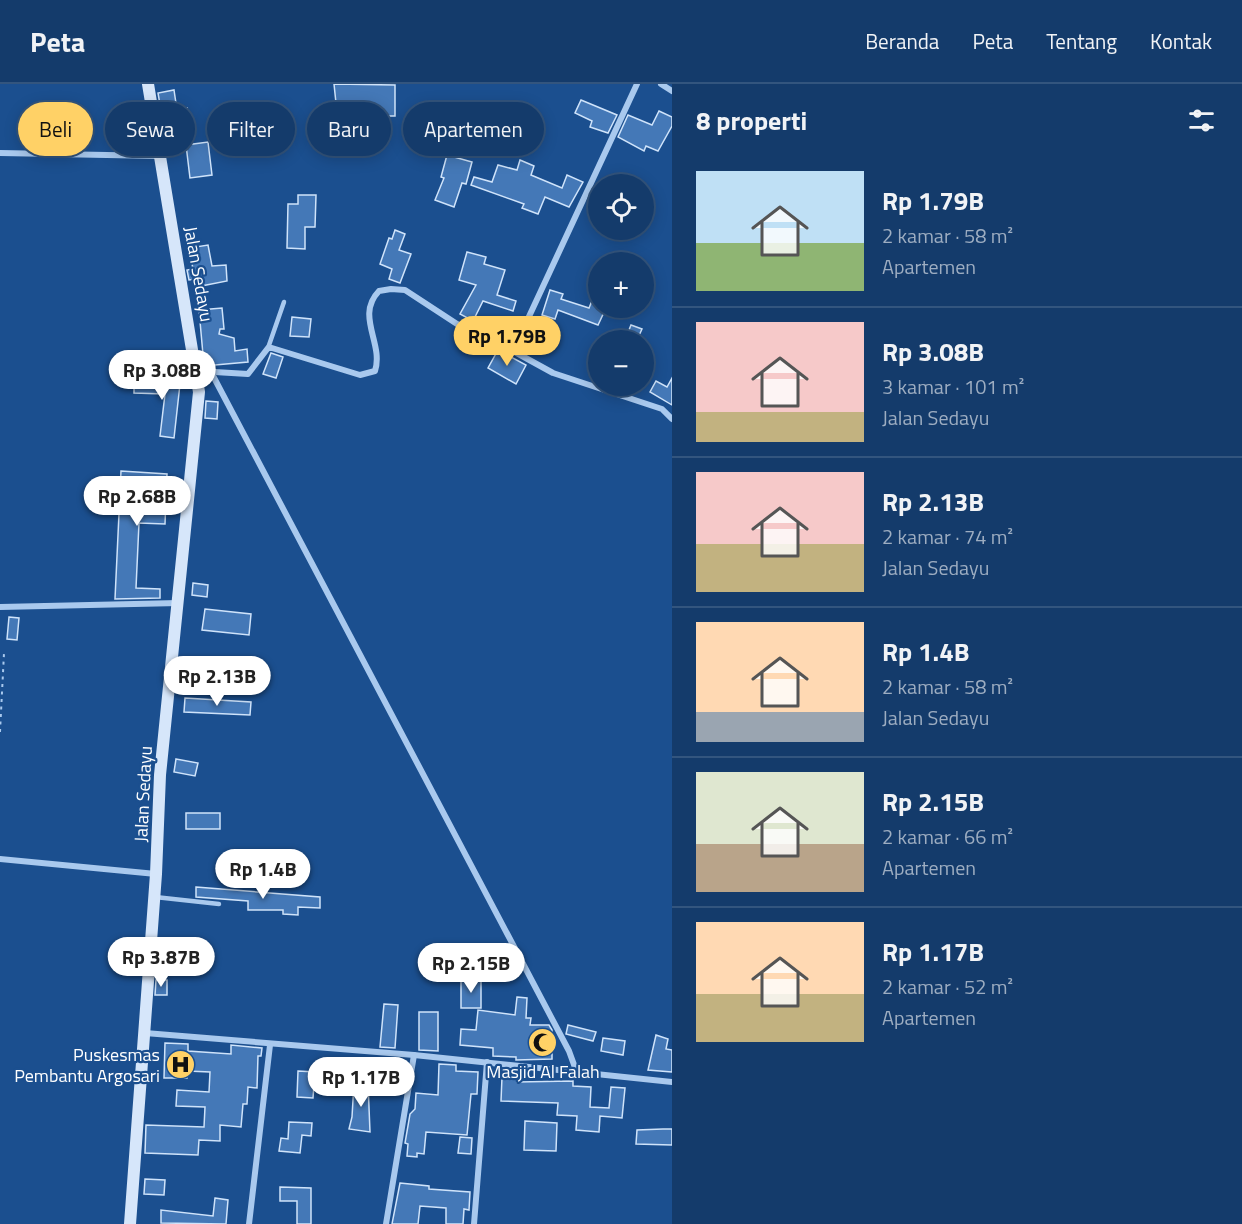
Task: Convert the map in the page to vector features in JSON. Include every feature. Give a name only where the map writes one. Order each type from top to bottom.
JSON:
[{"type":"street","name":"Jalan Sedayu","points":[[148,84],[151,102]]},
{"type":"street","points":[[513,351],[637,84]]},
{"type":"street","points":[[661,84],[672,91]]},
{"type":"street","points":[[0,153],[105,155]]},
{"type":"street","name":"Jalan Sedayu","points":[[130,1224],[155,897],[160,776],[199,392],[198,371],[160,156]]},
{"type":"street","points":[[198,371],[248,374],[268,348],[291,352],[360,375],[370,374],[375,371],[378,359],[368,313],[369,306],[379,291],[405,290],[457,324],[553,373],[662,409],[672,419]]},
{"type":"street","points":[[211,372],[569,1051],[577,1073]]},
{"type":"street","points":[[0,607],[179,603]]},
{"type":"street","points":[[0,859],[156,874]]},
{"type":"street","points":[[145,1033],[414,1055],[672,1082]]},
{"type":"street","points":[[249,1224],[270,1045]]},
{"type":"street","points":[[386,1224],[414,1055]]},
{"type":"street","points":[[474,1224],[487,1062]]},
{"type":"lane","points":[[268,348],[284,302]]},
{"type":"lane","points":[[155,897],[219,904]]},
{"type":"path","points":[[0,732],[4,652]]},
{"type":"building","points":[[334,84],[395,85],[395,116],[391,116],[391,102],[336,102]]},
{"type":"building","points":[[174,90],[176,102],[160,102],[158,93]]},
{"type":"building","points":[[581,100],[617,115],[608,133],[590,127],[592,121],[575,113]]},
{"type":"building","points":[[659,111],[672,117],[672,126],[658,151],[646,146],[644,151],[618,137],[628,115],[652,125]]},
{"type":"building","points":[[207,142],[207,156],[210,156],[212,175],[190,178],[187,156],[195,156],[195,144]]},
{"type":"building","points":[[447,156],[472,162],[466,184],[462,183],[454,207],[435,200],[444,178],[441,177]]},
{"type":"building","points":[[520,160],[534,166],[531,175],[562,188],[567,175],[583,182],[569,207],[545,197],[538,214],[522,208],[524,204],[471,185],[474,177],[492,182],[498,165],[517,170]]},
{"type":"building","points":[[298,195],[316,195],[315,227],[305,227],[305,249],[287,248],[288,204],[298,204]]},
{"type":"building","points":[[395,230],[405,234],[399,250],[411,254],[400,283],[389,279],[392,269],[380,264],[389,238],[392,239]]},
{"type":"building","points":[[208,245],[212,266],[226,265],[227,281],[196,287],[196,279],[189,280],[187,270],[193,269],[189,248]]},
{"type":"building","points":[[467,252],[486,257],[484,264],[505,270],[497,295],[516,301],[513,311],[483,301],[473,321],[460,314],[476,285],[459,280]]},
{"type":"building","points":[[550,290],[563,294],[561,299],[588,308],[588,318],[601,318],[598,325],[558,310],[555,319],[542,315]]},
{"type":"building","points":[[222,308],[224,329],[220,329],[219,334],[234,338],[235,351],[247,349],[248,362],[204,366],[199,310]]},
{"type":"building","points":[[292,317],[311,319],[309,337],[290,336]]},
{"type":"building","points":[[631,325],[642,329],[642,330],[629,330]]},
{"type":"building","points":[[498,350],[526,365],[516,384],[488,368]]},
{"type":"building","points":[[271,353],[283,357],[276,378],[263,374]]},
{"type":"building","points":[[134,377],[160,377],[160,382],[180,384],[174,438],[160,436],[165,394],[134,393]]},
{"type":"building","points":[[672,378],[672,405],[654,394],[656,381],[667,387]]},
{"type":"building","points":[[206,401],[218,402],[217,419],[205,418]]},
{"type":"building","points":[[121,471],[167,474],[165,524],[139,523],[136,588],[160,589],[160,598],[115,599]]},
{"type":"building","points":[[193,583],[208,585],[207,597],[192,595]]},
{"type":"building","points":[[205,609],[251,614],[249,635],[202,630]]},
{"type":"building","points":[[9,617],[19,618],[17,640],[7,639]]},
{"type":"building","points":[[194,662],[227,665],[225,680],[193,677]]},
{"type":"building","points":[[185,698],[251,702],[250,715],[184,712]]},
{"type":"building","points":[[176,759],[198,763],[195,776],[174,772]]},
{"type":"building","points":[[186,813],[220,813],[220,829],[186,829]]},
{"type":"building","points":[[196,887],[320,897],[320,908],[298,907],[298,915],[283,914],[283,910],[248,910],[248,901],[196,897]]},
{"type":"building","points":[[156,980],[167,980],[167,995],[155,995]]},
{"type":"building","points":[[461,980],[481,980],[481,1008],[461,1008]]},
{"type":"building","points":[[517,997],[527,998],[526,1018],[531,1018],[530,1025],[549,1025],[552,1030],[552,1059],[516,1060],[516,1057],[493,1056],[493,1048],[460,1045],[461,1029],[476,1030],[478,1010],[515,1015]]},
{"type":"building","points":[[384,1004],[398,1005],[395,1048],[380,1047]]},
{"type":"building","points":[[419,1012],[438,1012],[438,1051],[419,1050]]},
{"type":"building","points":[[568,1025],[596,1032],[593,1041],[566,1034]]},
{"type":"building","points":[[656,1035],[668,1039],[666,1049],[672,1050],[672,1072],[648,1070]]},
{"type":"building","points":[[603,1038],[625,1041],[623,1055],[601,1051]]},
{"type":"building","points":[[165,1043],[188,1044],[188,1051],[231,1054],[231,1045],[262,1048],[261,1056],[258,1056],[257,1088],[248,1087],[247,1104],[243,1104],[241,1127],[220,1125],[220,1141],[199,1140],[198,1155],[145,1153],[146,1125],[204,1127],[205,1107],[176,1106],[177,1090],[209,1092],[210,1072],[187,1071],[187,1078],[164,1078]]},
{"type":"building","points":[[439,1064],[456,1065],[456,1071],[478,1072],[477,1094],[471,1094],[467,1135],[426,1132],[424,1154],[417,1153],[417,1157],[407,1156],[408,1144],[405,1143],[410,1114],[415,1109],[416,1093],[438,1095]]},
{"type":"building","points":[[298,1071],[315,1072],[313,1098],[297,1097]]},
{"type":"building","points":[[502,1077],[517,1078],[517,1082],[573,1081],[573,1086],[591,1087],[590,1107],[609,1108],[611,1087],[625,1088],[622,1118],[600,1116],[599,1132],[576,1130],[577,1116],[557,1115],[558,1103],[501,1101]]},
{"type":"building","points":[[354,1083],[368,1083],[370,1132],[349,1129]]},
{"type":"building","points":[[525,1121],[557,1123],[556,1151],[524,1150]]},
{"type":"building","points":[[289,1122],[312,1123],[311,1136],[302,1135],[300,1153],[279,1151],[281,1138],[288,1139]]},
{"type":"building","points":[[672,1129],[672,1145],[636,1144],[637,1130]]},
{"type":"building","points":[[460,1137],[472,1138],[471,1154],[458,1153]]},
{"type":"building","points":[[145,1179],[165,1180],[164,1195],[144,1194]]},
{"type":"building","points":[[400,1183],[429,1186],[429,1189],[470,1192],[469,1210],[464,1209],[463,1224],[446,1224],[446,1208],[420,1206],[418,1224],[392,1224]]},
{"type":"building","points":[[280,1187],[311,1188],[311,1224],[297,1224],[297,1201],[280,1201]]},
{"type":"building","points":[[215,1198],[228,1200],[226,1224],[161,1223],[161,1210],[213,1216]]},
{"type":"place","name":"Masjid Al Falah","points":[[543,1042]]},
{"type":"place","name":"Puskesmas Pembantu Argosari","points":[[181,1064]]}]
